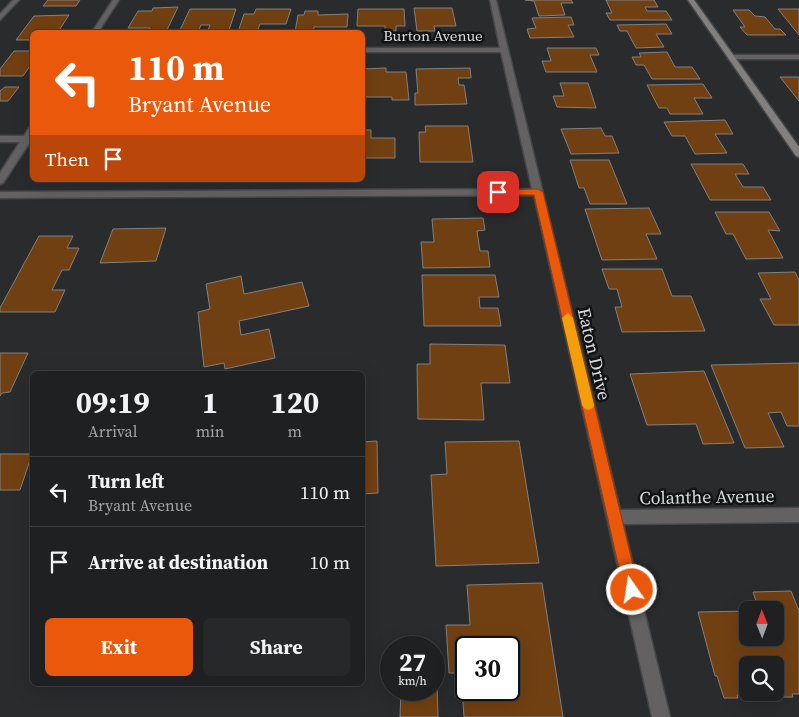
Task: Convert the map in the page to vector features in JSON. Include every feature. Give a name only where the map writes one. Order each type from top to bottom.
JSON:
[{"type":"street","points":[[96,30],[116,0]]},
{"type":"street","name":"Eaton Drive","points":[[493,0],[661,717]]},
{"type":"street","points":[[691,0],[799,154]]},
{"type":"street","name":"Burton Avenue","points":[[365,50],[505,50]]},
{"type":"street","points":[[731,57],[799,57]]},
{"type":"street","points":[[0,181],[30,134]]},
{"type":"street","points":[[0,139],[27,139]]},
{"type":"street","points":[[0,195],[538,192]]},
{"type":"street","name":"Colanthe Avenue","points":[[615,517],[799,515]]},
{"type":"lane","points":[[0,18],[16,0]]},
{"type":"building","points":[[48,0],[80,0],[76,6],[43,6]]},
{"type":"building","points":[[525,0],[571,0],[573,3],[561,3],[565,15],[539,16],[534,1]]},
{"type":"building","points":[[606,0],[654,0],[658,7],[645,7],[647,11],[666,11],[672,20],[610,20],[606,13],[612,13]]},
{"type":"building","points":[[178,7],[167,30],[128,28],[138,11],[152,11],[153,8]]},
{"type":"building","points":[[414,8],[452,8],[456,26],[434,26],[435,31],[417,31]]},
{"type":"building","points":[[190,9],[236,9],[229,30],[208,30],[210,25],[201,25],[199,30],[180,30]]},
{"type":"building","points":[[256,9],[291,9],[286,24],[260,24],[258,30],[239,30],[244,14],[254,14]]},
{"type":"building","points":[[358,9],[404,9],[405,26],[396,26],[396,31],[385,31],[385,26],[357,26]]},
{"type":"building","points":[[778,9],[799,9],[799,35]]},
{"type":"building","points":[[733,10],[749,10],[755,16],[765,17],[775,29],[780,29],[786,35],[747,35],[740,27],[745,27]]},
{"type":"building","points":[[305,11],[318,11],[318,15],[348,14],[347,27],[314,27],[313,30],[295,30],[298,15],[304,15]]},
{"type":"building","points":[[69,15],[59,30],[30,30],[30,40],[16,40],[34,16]]},
{"type":"building","points":[[571,17],[574,25],[568,25],[574,37],[530,38],[527,29],[536,28],[532,18]]},
{"type":"building","points":[[666,24],[672,34],[656,34],[664,47],[636,48],[627,31],[620,31],[617,25]]},
{"type":"building","points":[[547,48],[596,48],[599,55],[590,55],[597,72],[546,72],[542,61],[551,61]]},
{"type":"building","points":[[14,51],[30,51],[30,66],[23,76],[0,76],[0,69]]},
{"type":"building","points":[[667,52],[675,67],[692,67],[700,79],[652,79],[644,65],[636,65],[632,57],[641,57],[639,53]]},
{"type":"building","points":[[386,68],[386,72],[406,72],[409,100],[392,100],[392,97],[365,97],[365,69]]},
{"type":"building","points":[[470,68],[471,78],[458,78],[459,85],[464,85],[467,104],[415,105],[415,93],[418,93],[416,69]]},
{"type":"building","points":[[780,77],[799,77],[799,101]]},
{"type":"building","points":[[560,83],[588,83],[596,108],[557,107],[553,96],[564,96]]},
{"type":"building","points":[[703,84],[712,98],[694,98],[703,114],[670,114],[667,108],[659,108],[647,85]]},
{"type":"building","points":[[5,87],[19,87],[8,101],[0,101],[0,91]]},
{"type":"building","points":[[725,120],[733,134],[715,134],[727,153],[695,154],[685,136],[672,136],[664,122]]},
{"type":"building","points":[[425,126],[468,126],[473,162],[420,162],[419,132],[426,132]]},
{"type":"building","points":[[601,128],[605,136],[612,136],[619,153],[571,154],[561,129]]},
{"type":"building","points":[[365,130],[371,130],[371,138],[395,138],[395,158],[365,158]]},
{"type":"building","points":[[570,160],[609,160],[627,204],[590,204],[584,188],[579,188]]},
{"type":"building","points":[[691,164],[743,164],[749,174],[735,174],[743,187],[763,187],[771,200],[710,200]]},
{"type":"building","points":[[649,208],[661,234],[646,234],[657,259],[602,260],[585,209]]},
{"type":"building","points":[[715,212],[769,212],[780,231],[768,230],[783,258],[746,259],[733,234],[726,234]]},
{"type":"building","points":[[483,218],[485,230],[477,231],[480,251],[488,251],[490,267],[423,268],[421,242],[434,242],[432,219]]},
{"type":"building","points":[[166,228],[156,261],[100,263],[113,229]]},
{"type":"building","points":[[39,236],[73,236],[67,248],[79,248],[69,270],[62,270],[52,290],[65,290],[55,312],[0,312],[0,308]]},
{"type":"building","points":[[602,269],[662,269],[672,296],[691,296],[705,331],[622,332],[615,307],[622,307],[617,289],[609,289]]},
{"type":"building","points":[[795,272],[799,280],[799,325],[774,325],[760,299],[771,299],[758,273]]},
{"type":"building","points":[[422,275],[495,275],[499,297],[479,297],[480,308],[498,308],[501,326],[424,326]]},
{"type":"building","points":[[241,276],[244,294],[302,282],[309,306],[239,321],[241,335],[269,329],[275,358],[225,369],[224,363],[204,367],[198,312],[210,309],[206,284]]},
{"type":"building","points":[[430,344],[505,345],[510,383],[481,383],[484,420],[418,419],[417,364],[430,364]]},
{"type":"building","points":[[0,353],[28,353],[10,392],[2,393],[0,396]]},
{"type":"building","points":[[799,363],[799,426],[787,426],[781,412],[768,413],[784,447],[745,448],[711,365]]},
{"type":"building","points":[[704,371],[734,443],[703,444],[696,424],[647,425],[630,374]]},
{"type":"building","points":[[377,441],[378,493],[365,494],[365,442]]},
{"type":"building","points":[[519,441],[539,563],[436,566],[431,475],[447,474],[445,442]]},
{"type":"building","points":[[0,454],[30,454],[30,460],[20,490],[0,490]]},
{"type":"building","points":[[542,583],[563,717],[464,717],[463,701],[520,701],[520,636],[455,636],[455,673],[449,673],[446,625],[470,625],[467,585]]},
{"type":"building","points":[[791,591],[799,611],[799,694],[792,694],[793,697],[784,697],[784,656],[739,656],[738,698],[724,698],[717,676],[715,676],[698,612],[739,611],[739,646],[784,646],[784,601],[756,601],[753,592]]},
{"type":"building","points":[[401,701],[438,701],[438,717],[400,717]]},
{"type":"slow traffic","points":[[568,318],[588,405]]},
{"type":"route","points":[[498,192],[538,192],[632,590]]}]
